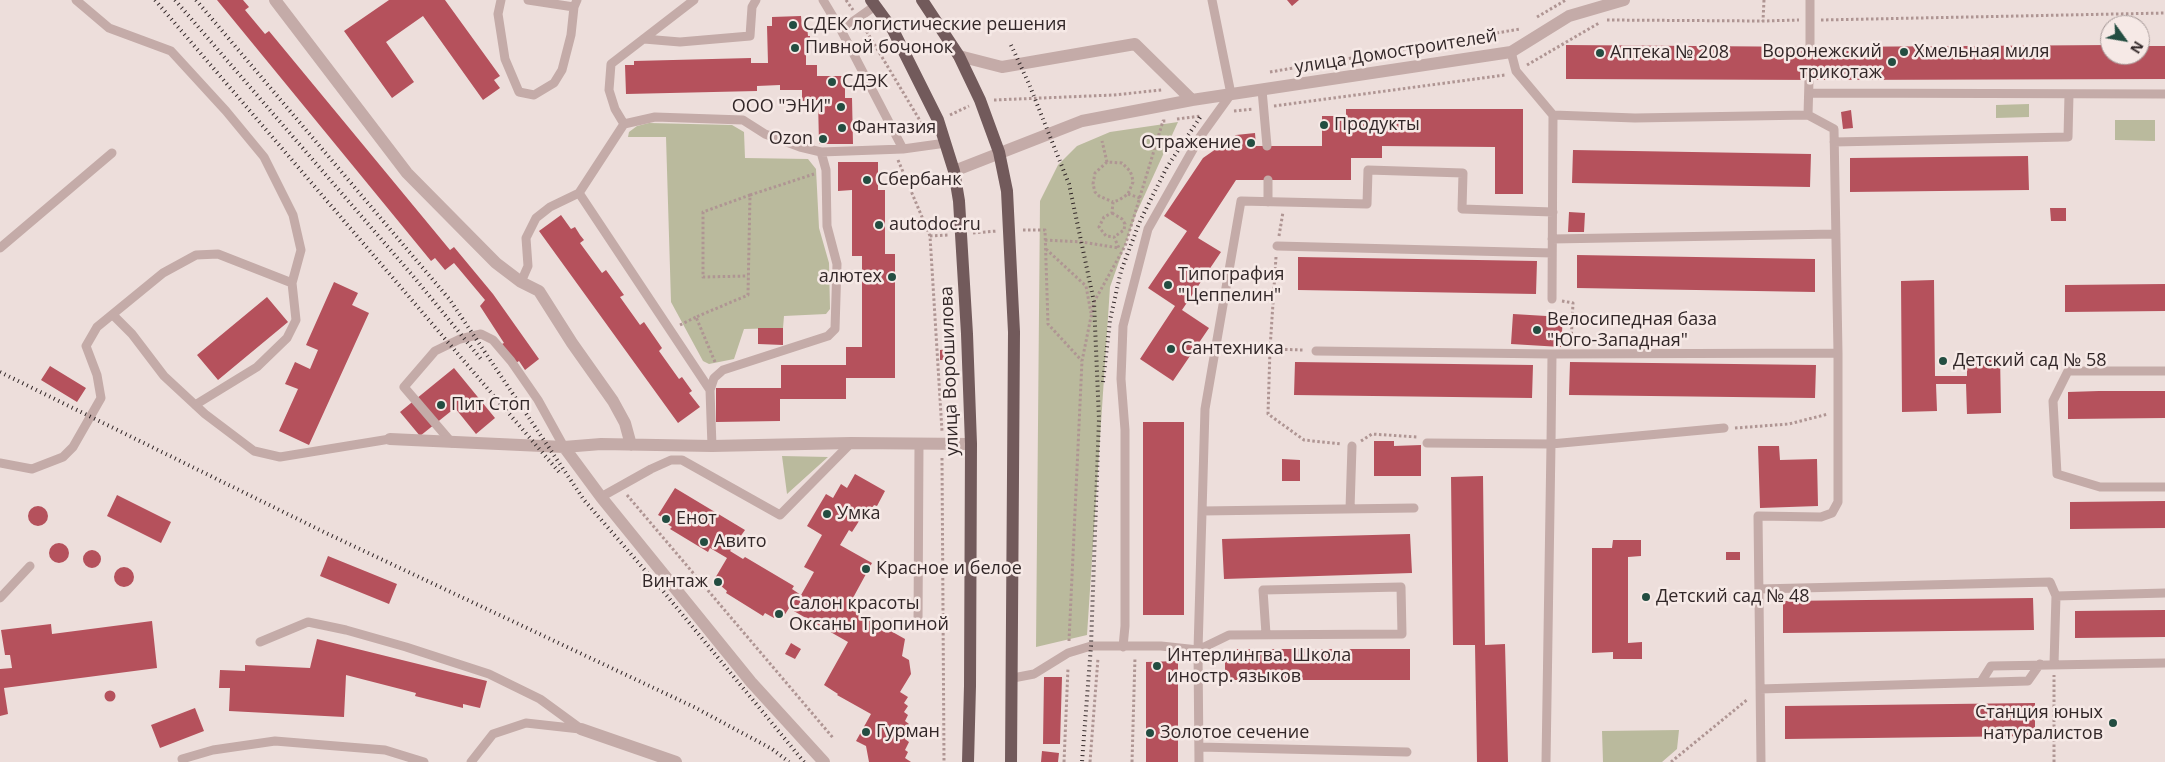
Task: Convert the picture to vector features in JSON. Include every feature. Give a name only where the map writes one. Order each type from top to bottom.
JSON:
[{"type":"main road","points":[[922,0],[959,56],[980,100],[999,152],[1008,211],[1014,332],[1011,762]]},
{"type":"main road","name":"улица Ворошилова","points":[[873,3],[893,30],[917,74],[938,120],[954,171],[959,201],[971,444],[971,666],[968,762]]},
{"type":"street","points":[[275,0],[407,173],[496,263],[521,282],[539,291],[572,343],[613,401],[625,423],[631,445]]},
{"type":"street","name":"улица Домостроителей","points":[[954,171],[1082,121],[1192,100],[1511,52],[1569,16],[1624,0]]},
{"type":"street","points":[[959,56],[1002,67],[1135,44],[1192,100]]},
{"type":"street","points":[[390,439],[564,447],[601,444],[712,446],[851,443],[971,444]]},
{"type":"street","points":[[564,447],[601,497],[751,682],[824,762]]},
{"type":"street","points":[[581,729],[676,762]]},
{"type":"lane","points":[[76,0],[109,28],[171,51],[226,111],[264,157],[293,215],[301,250],[292,282],[296,320],[287,338],[257,367],[195,405]]},
{"type":"lane","points":[[501,0],[498,14],[505,59],[519,92],[534,94],[554,83],[562,70],[571,35],[576,4],[528,0]]},
{"type":"lane","points":[[624,124],[615,109],[609,90],[611,64],[694,0]]},
{"type":"lane","points":[[644,39],[680,42],[750,36],[752,7],[756,0]]},
{"type":"lane","points":[[823,0],[841,30],[898,150]]},
{"type":"lane","points":[[1123,647],[1125,626],[1124,430],[1121,379],[1123,326],[1148,229],[1200,137],[1230,94],[1212,0]]},
{"type":"lane","points":[[1810,0],[1810,47]]},
{"type":"lane","points":[[841,30],[873,3]]},
{"type":"lane","points":[[1511,52],[1516,71],[1553,115],[1552,299]]},
{"type":"lane","points":[[1808,115],[1809,80]]},
{"type":"lane","points":[[1262,90],[1267,146]]},
{"type":"lane","points":[[1809,94],[2165,94]]},
{"type":"lane","points":[[1834,142],[2068,137],[2069,94]]},
{"type":"lane","points":[[1553,115],[1635,118],[1808,115],[1834,129],[1838,353],[1838,502],[1832,513],[1821,517],[1758,516],[1761,762]]},
{"type":"lane","points":[[521,282],[528,266],[526,238],[536,218],[550,207],[579,193],[624,124],[656,118],[743,120],[765,134],[800,147],[821,152],[898,150],[946,143]]},
{"type":"lane","points":[[712,446],[710,390],[714,378],[723,370],[828,336],[835,329],[837,264],[827,226],[826,170],[821,152]]},
{"type":"lane","points":[[0,248],[112,153]]},
{"type":"lane","points":[[1199,762],[1198,650],[1205,409],[1241,201],[1367,204],[1368,170],[1463,173],[1462,209],[1552,212]]},
{"type":"lane","points":[[1268,180],[1268,202]]},
{"type":"lane","points":[[579,193],[710,390]]},
{"type":"lane","points":[[1552,239],[1836,234]]},
{"type":"lane","points":[[1277,246],[1552,253]]},
{"type":"lane","points":[[0,463],[32,469],[62,457],[73,447],[101,398],[97,376],[86,346],[97,327],[163,273],[196,255],[218,254],[292,282]]},
{"type":"lane","points":[[113,315],[132,334],[164,376],[195,405],[254,451],[280,457],[390,439]]},
{"type":"lane","points":[[452,443],[404,387],[435,351],[460,340],[481,334],[493,340],[511,361],[538,400],[564,447]]},
{"type":"lane","points":[[1316,351],[1552,354],[1838,353]]},
{"type":"lane","points":[[1546,762],[1552,354]]},
{"type":"lane","points":[[2165,371],[2068,371],[2053,401],[2057,474],[2100,488],[2165,487]]},
{"type":"lane","points":[[1427,443],[1551,444],[1724,428]]},
{"type":"lane","points":[[601,497],[671,460],[682,460],[780,515],[851,443]]},
{"type":"lane","points":[[918,624],[919,444]]},
{"type":"lane","points":[[1350,509],[1352,446]]},
{"type":"lane","points":[[1202,511],[1414,508]]},
{"type":"lane","points":[[0,598],[30,566]]},
{"type":"lane","points":[[1759,589],[2050,582],[2056,596],[2054,664]]},
{"type":"lane","points":[[1013,678],[1034,674],[1068,653],[1091,646],[1161,646],[1198,650],[1229,635],[1402,634],[1401,587],[1263,590],[1266,634]]},
{"type":"lane","points":[[2056,596],[2165,593]]},
{"type":"lane","points":[[260,642],[308,622],[346,630],[489,674],[540,699],[581,729]]},
{"type":"lane","points":[[1981,682],[1991,666],[2165,663]]},
{"type":"lane","points":[[1760,689],[2028,681],[2040,664]]},
{"type":"lane","points":[[471,762],[493,734],[526,723],[581,729]]},
{"type":"lane","points":[[182,758],[213,750],[275,741],[385,750],[424,762]]},
{"type":"lane","points":[[1199,747],[1407,752]]},
{"type":"path","points":[[1763,21],[1764,0]]},
{"type":"path","points":[[1064,762],[1082,361],[1094,302],[1125,246],[1163,121],[1350,94],[1500,77],[1516,71],[1604,20],[1763,21],[2165,13]]},
{"type":"path","points":[[1102,141],[1107,162]]},
{"type":"path","points":[[898,150],[930,236],[942,444],[944,762]]},
{"type":"path","points":[[1107,162],[1118,162],[1130,170],[1133,182],[1128,194],[1113,202],[1099,196],[1095,192],[1093,184],[1095,173],[1107,162]]},
{"type":"path","points":[[748,276],[704,277],[703,212],[826,170]]},
{"type":"path","points":[[1128,194],[1140,198]]},
{"type":"path","points":[[670,330],[748,295],[750,195]]},
{"type":"path","points":[[1112,213],[1113,202]]},
{"type":"path","points":[[1285,202],[1277,246],[1268,414],[1304,440],[1352,446],[1372,434],[1417,436],[1427,443]]},
{"type":"path","points":[[1112,213],[1122,219],[1125,224],[1124,230],[1114,237],[1106,236],[1099,227],[1104,217],[1112,213]]},
{"type":"path","points":[[1045,240],[1082,242],[1119,248],[1114,237]]},
{"type":"path","points":[[1046,249],[1086,286],[1091,316]]},
{"type":"path","points":[[1552,299],[1573,303],[1571,354]]},
{"type":"path","points":[[696,318],[720,373]]},
{"type":"path","points":[[1270,349],[1316,351]]},
{"type":"path","points":[[1724,428],[1789,424],[1838,411]]},
{"type":"path","points":[[620,486],[834,739]]},
{"type":"path","points":[[1090,762],[1099,646]]},
{"type":"path","points":[[1132,762],[1136,647]]},
{"type":"path","points":[[2054,664],[2054,762]]},
{"type":"path","points":[[1672,762],[1760,689]]},
{"type":"green space","points":[[2029,104],[2029,117],[1996,118],[1996,105]]},
{"type":"green space","points":[[2115,120],[2155,120],[2155,141],[2115,140]]},
{"type":"green space","points":[[1178,122],[1136,214],[1110,287],[1087,635],[1036,647],[1040,201],[1058,165],[1077,146],[1110,132]]},
{"type":"green space","points":[[649,123],[732,125],[744,132],[745,158],[808,159],[816,169],[819,228],[829,263],[830,309],[826,314],[784,316],[783,328],[744,329],[734,359],[709,364],[703,361],[671,302],[666,137],[628,137],[629,132],[637,126]]},
{"type":"green space","points":[[782,456],[828,457],[787,494]]},
{"type":"green space","points":[[1679,730],[1677,749],[1662,762],[1603,762],[1602,731]]},
{"type":"building","points":[[217,0],[243,0],[249,7],[245,10],[265,34],[269,31],[450,250],[454,247],[493,294],[539,359],[525,370],[519,361],[516,363],[502,344],[504,343],[480,306],[485,300],[454,263],[445,270],[435,258],[431,261]]},
{"type":"building","points":[[389,0],[445,0],[500,76],[494,80],[500,88],[483,100],[423,16],[386,42],[414,82],[392,98],[344,31]]},
{"type":"building","points":[[1287,0],[1299,0],[1292,6]]},
{"type":"building","points":[[801,16],[802,27],[807,26],[808,36],[810,36],[810,51],[806,51],[806,65],[817,65],[817,76],[845,76],[845,98],[852,98],[853,144],[819,144],[818,100],[802,101],[802,90],[780,90],[780,85],[757,86],[757,91],[626,94],[625,65],[634,65],[634,61],[751,58],[751,63],[768,63],[767,26],[772,26],[772,17]]},
{"type":"building","points":[[1566,45],[1823,47],[2100,45],[2100,65],[2150,65],[2150,46],[2165,46],[2165,79],[1566,79]]},
{"type":"building","points":[[1346,109],[1523,109],[1523,194],[1495,194],[1495,147],[1382,146],[1382,158],[1351,158],[1351,180],[1236,180],[1198,238],[1221,252],[1182,310],[1209,328],[1173,381],[1140,359],[1175,306],[1148,288],[1187,231],[1164,216],[1203,158],[1236,135],[1255,133],[1256,146],[1322,146],[1322,116],[1346,116]]},
{"type":"building","points":[[1851,110],[1853,128],[1843,129],[1841,112]]},
{"type":"building","points":[[1573,150],[1811,154],[1810,187],[1572,183]]},
{"type":"building","points":[[2028,156],[2029,190],[1850,192],[1850,158]]},
{"type":"building","points":[[838,162],[878,162],[878,190],[885,190],[885,254],[895,254],[895,378],[846,378],[846,399],[780,399],[780,421],[716,422],[716,388],[781,388],[781,365],[846,365],[846,347],[862,347],[862,256],[852,256],[852,190],[838,191]]},
{"type":"building","points":[[2050,208],[2066,208],[2066,221],[2051,221]]},
{"type":"building","points":[[1569,212],[1585,213],[1584,232],[1568,232]]},
{"type":"building","points":[[561,215],[571,229],[575,227],[584,240],[580,243],[602,273],[606,270],[624,295],[620,297],[640,325],[644,322],[662,348],[659,351],[679,379],[682,377],[692,391],[689,393],[700,407],[678,423],[539,231]]},
{"type":"building","points":[[1577,255],[1815,259],[1815,292],[1577,288]]},
{"type":"building","points":[[1298,257],[1537,261],[1536,294],[1298,290]]},
{"type":"building","points":[[1934,280],[1935,376],[1967,376],[1967,355],[2000,354],[2001,413],[1967,414],[1966,384],[1936,384],[1937,411],[1902,412],[1901,281]]},
{"type":"building","points":[[334,282],[358,293],[352,305],[369,313],[309,445],[279,431],[298,389],[285,384],[295,362],[310,369],[318,350],[306,345]]},
{"type":"building","points":[[2165,284],[2165,311],[2065,312],[2065,285]]},
{"type":"building","points":[[267,297],[288,322],[218,380],[197,355]]},
{"type":"building","name":"Велосипедная база \"Юго-Западная\"","points":[[1513,314],[1563,317],[1561,347],[1511,344]]},
{"type":"building","points":[[758,328],[783,328],[783,345],[758,344]]},
{"type":"building","points":[[948,349],[948,360],[940,360],[940,350]]},
{"type":"building","points":[[1295,362],[1533,365],[1532,398],[1294,395]]},
{"type":"building","points":[[1570,362],[1816,365],[1815,398],[1569,395]]},
{"type":"building","points":[[50,366],[86,388],[77,402],[41,380]]},
{"type":"building","points":[[454,368],[495,418],[476,434],[455,408],[420,436],[400,412]]},
{"type":"building","points":[[2165,391],[2165,418],[2068,419],[2068,392]]},
{"type":"building","points":[[1143,422],[1184,422],[1184,615],[1143,615]]},
{"type":"building","points":[[1374,441],[1394,441],[1394,446],[1421,445],[1421,476],[1374,476]]},
{"type":"building","points":[[1758,446],[1779,446],[1780,460],[1817,459],[1818,506],[1760,508]]},
{"type":"building","points":[[1282,459],[1300,460],[1300,481],[1282,481]]},
{"type":"building","points":[[855,474],[885,491],[877,506],[874,505],[865,520],[861,518],[852,532],[849,530],[840,545],[872,563],[848,607],[905,639],[902,656],[909,660],[911,674],[900,692],[908,697],[904,703],[908,706],[904,712],[908,715],[905,721],[909,724],[904,730],[909,733],[905,739],[909,742],[905,750],[908,752],[905,758],[911,762],[869,762],[866,746],[856,741],[871,714],[837,695],[824,685],[848,642],[792,610],[794,607],[791,605],[782,619],[775,615],[774,618],[765,613],[763,616],[726,593],[727,591],[714,580],[727,558],[710,548],[708,552],[670,529],[672,527],[664,522],[666,519],[658,515],[675,488],[745,530],[730,551],[743,559],[745,557],[794,586],[792,589],[801,595],[814,572],[804,567],[822,535],[807,526],[826,494],[833,498],[841,484],[847,488]]},
{"type":"building","points":[[1483,476],[1485,645],[1505,644],[1508,762],[1477,762],[1475,645],[1453,645],[1451,477]]},
{"type":"building","points":[[117,495],[171,522],[161,543],[107,516]]},
{"type":"building","points":[[2165,501],[2165,528],[2070,529],[2070,502]]},
{"type":"building","points":[[38,506],[45,509],[48,516],[45,523],[38,526],[31,523],[28,516],[31,509]]},
{"type":"building","points":[[1410,534],[1412,573],[1224,579],[1222,539]]},
{"type":"building","points":[[1613,540],[1641,540],[1641,556],[1628,557],[1628,643],[1642,642],[1642,659],[1613,659],[1613,652],[1592,653],[1592,548],[1612,548]]},
{"type":"building","points":[[59,543],[66,546],[69,553],[66,560],[59,563],[52,560],[49,553],[52,546]]},
{"type":"building","points":[[92,550],[98,553],[101,559],[98,565],[92,568],[86,565],[83,559],[86,553]]},
{"type":"building","points":[[1726,552],[1740,552],[1740,560],[1726,560]]},
{"type":"building","points":[[328,556],[397,584],[389,604],[320,576]]},
{"type":"building","points":[[120,567],[128,567],[134,573],[134,581],[128,587],[120,587],[114,581],[114,573]]},
{"type":"building","points":[[2033,598],[2034,630],[1783,633],[1783,601]]},
{"type":"building","points":[[2165,610],[2165,637],[2075,638],[2075,611]]},
{"type":"building","points":[[152,621],[157,668],[4,688],[8,714],[0,716],[0,669],[12,668],[10,655],[5,655],[1,630],[51,624],[52,634]]},
{"type":"building","points":[[317,639],[487,681],[480,708],[463,704],[463,708],[415,696],[416,693],[346,675],[344,717],[229,711],[230,688],[219,688],[220,670],[245,671],[245,665],[310,668]]},
{"type":"building","points":[[791,643],[801,649],[795,659],[785,654]]},
{"type":"building","points":[[1225,649],[1410,649],[1410,680],[1225,680]]},
{"type":"building","points":[[1178,661],[1178,762],[1146,762],[1146,662]]},
{"type":"building","points":[[1044,677],[1062,677],[1060,744],[1043,744]]},
{"type":"building","points":[[108,691],[112,691],[115,696],[114,700],[108,701],[105,698],[105,694]]},
{"type":"building","points":[[2035,703],[2035,736],[1785,739],[1785,706]]},
{"type":"building","points":[[195,708],[204,731],[160,748],[151,725]]},
{"type":"building","points":[[1042,751],[1059,753],[1058,762],[1041,762]]},
{"type":"railway","points":[[155,0],[559,472]]},
{"type":"railway","points":[[175,0],[413,276],[481,359]]},
{"type":"railway","points":[[196,0],[450,300],[584,500],[663,591],[804,762]]},
{"type":"railway","points":[[1011,45],[1029,84],[1069,184],[1094,302],[1099,419],[1091,646],[1082,762]]},
{"type":"railway","points":[[1103,382],[1110,320],[1121,271],[1140,221],[1167,167],[1201,116]]},
{"type":"railway","points":[[0,372],[328,534],[694,707],[772,749],[789,762]]},
{"type":"place","name":"СДЕК логистические решения","points":[[793,25]]},
{"type":"place","name":"Пивной бочонок","points":[[795,48]]},
{"type":"place","name":"Хмельная миля","points":[[1904,52]]},
{"type":"place","name":"Аптека № 208","points":[[1600,53]]},
{"type":"place","name":"Воронежский трикотаж","points":[[1892,62]]},
{"type":"place","name":"СДЭК","points":[[832,82]]},
{"type":"place","name":"ООО \"ЭНИ\"","points":[[841,107]]},
{"type":"place","name":"Продукты","points":[[1324,125]]},
{"type":"place","name":"Фантазия","points":[[842,128]]},
{"type":"place","name":"Ozon","points":[[823,139]]},
{"type":"place","name":"Отражение","points":[[1251,143]]},
{"type":"place","name":"Сбербанк","points":[[867,180]]},
{"type":"place","name":"autodoc.ru","points":[[879,225]]},
{"type":"place","name":"алютех","points":[[892,277]]},
{"type":"place","name":"Типография \"Цеппелин\"","points":[[1168,285]]},
{"type":"place","name":"Велосипедная база \"Юго-Западная\"","points":[[1537,330]]},
{"type":"place","name":"Сантехника","points":[[1171,349]]},
{"type":"place","name":"Детский сад № 58","points":[[1943,361]]},
{"type":"place","name":"Пит Стоп","points":[[441,405]]},
{"type":"place","name":"Умка","points":[[827,514]]},
{"type":"place","name":"Енот","points":[[666,519]]},
{"type":"place","name":"Авито","points":[[704,542]]},
{"type":"place","name":"Красное и белое","points":[[866,569]]},
{"type":"place","name":"Винтаж","points":[[718,582]]},
{"type":"place","name":"Детский сад № 48","points":[[1646,597]]},
{"type":"place","name":"Салон красоты Оксаны Тропиной","points":[[779,614]]},
{"type":"place","name":"Интерлингва. Школа иностр. языков","points":[[1157,666]]},
{"type":"place","name":"Станция юных натуралистов","points":[[2113,723]]},
{"type":"place","name":"Гурман","points":[[866,732]]},
{"type":"place","name":"Золотое сечение","points":[[1150,733]]}]
